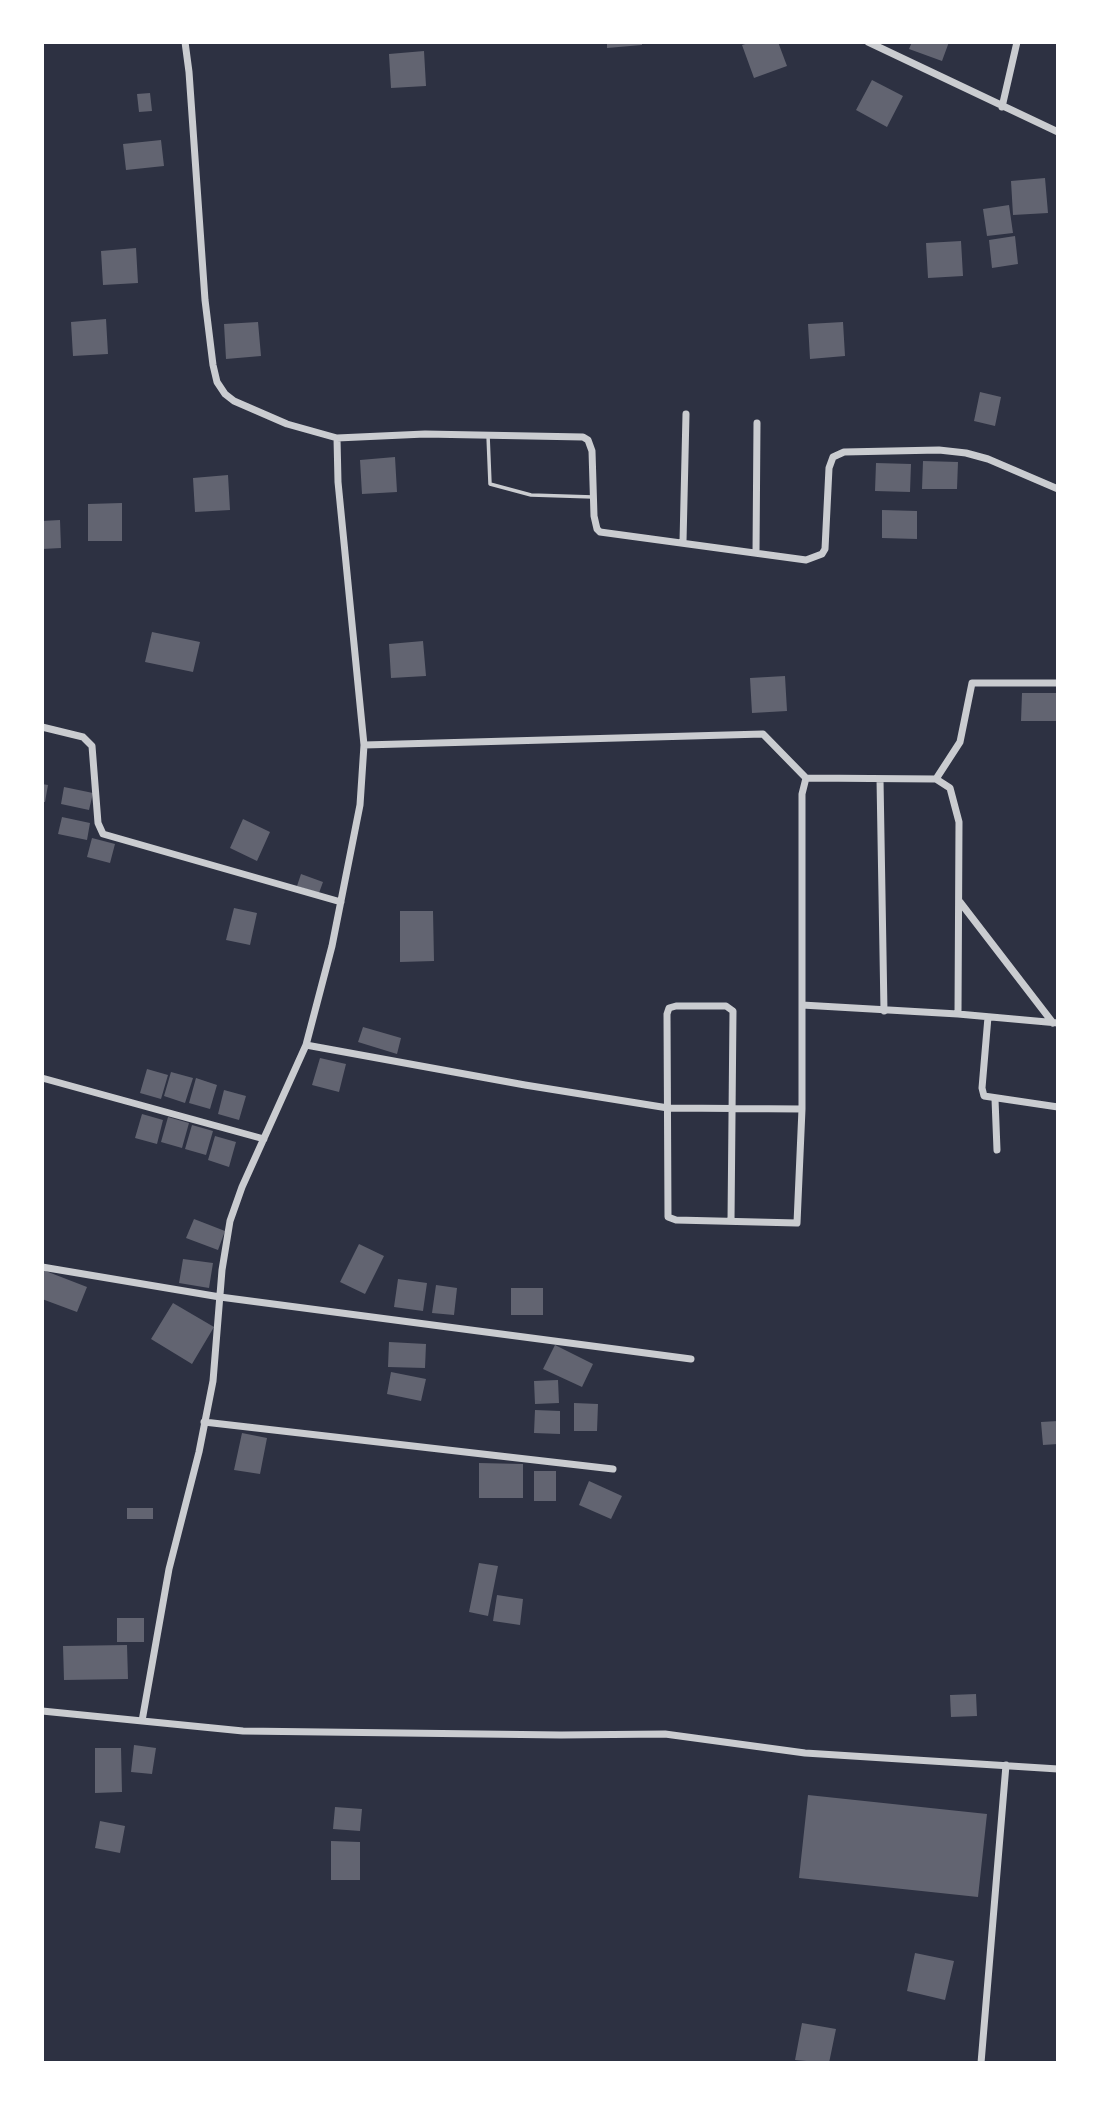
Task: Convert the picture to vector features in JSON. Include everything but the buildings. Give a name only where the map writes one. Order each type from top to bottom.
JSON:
[{"type":"street","points":[[185,42],[205,300],[213,365],[217,382],[234,401],[287,424],[337,438],[374,435],[583,437],[588,440],[592,451],[595,523],[600,532],[806,560],[822,554],[827,542],[829,468],[833,457],[844,452],[939,450],[966,453],[988,459],[1058,489]]},
{"type":"street","points":[[868,42],[1058,132]]},
{"type":"street","points":[[1002,107],[1017,42]]},
{"type":"street","points":[[683,542],[686,414]]},
{"type":"street","points":[[756,553],[757,423]]},
{"type":"street","points":[[142,1721],[169,1569],[199,1452],[213,1381],[230,1221],[306,1045],[341,902],[360,805],[364,745],[338,482],[337,438]]},
{"type":"street","points":[[936,779],[960,742],[972,683],[1058,683]]},
{"type":"street","points":[[42,727],[83,737],[90,743],[93,751],[98,823],[103,834],[341,902]]},
{"type":"street","points":[[364,745],[763,734],[806,778],[936,779],[950,788],[959,822],[958,1014]]},
{"type":"street","points":[[731,1221],[733,1012],[726,1006],[676,1006],[669,1008],[667,1014],[668,1217],[671,1220],[797,1223],[802,1109],[803,794],[806,778]]},
{"type":"street","points":[[880,779],[884,1011]]},
{"type":"street","points":[[959,901],[1055,1023]]},
{"type":"street","points":[[802,1005],[1055,1023]]},
{"type":"street","points":[[988,1017],[982,1087],[984,1096],[1058,1107]]},
{"type":"street","points":[[306,1045],[668,1108],[802,1109]]},
{"type":"street","points":[[42,1078],[264,1139]]},
{"type":"street","points":[[995,1099],[997,1150]]},
{"type":"street","points":[[42,1267],[220,1297],[691,1359]]},
{"type":"street","points":[[204,1422],[613,1469]]},
{"type":"street","points":[[42,1711],[243,1731],[665,1734],[805,1753],[1058,1769]]},
{"type":"street","points":[[981,2063],[1006,1765]]},
{"type":"lane","points":[[488,435],[490,484],[531,495],[593,497]]}]
